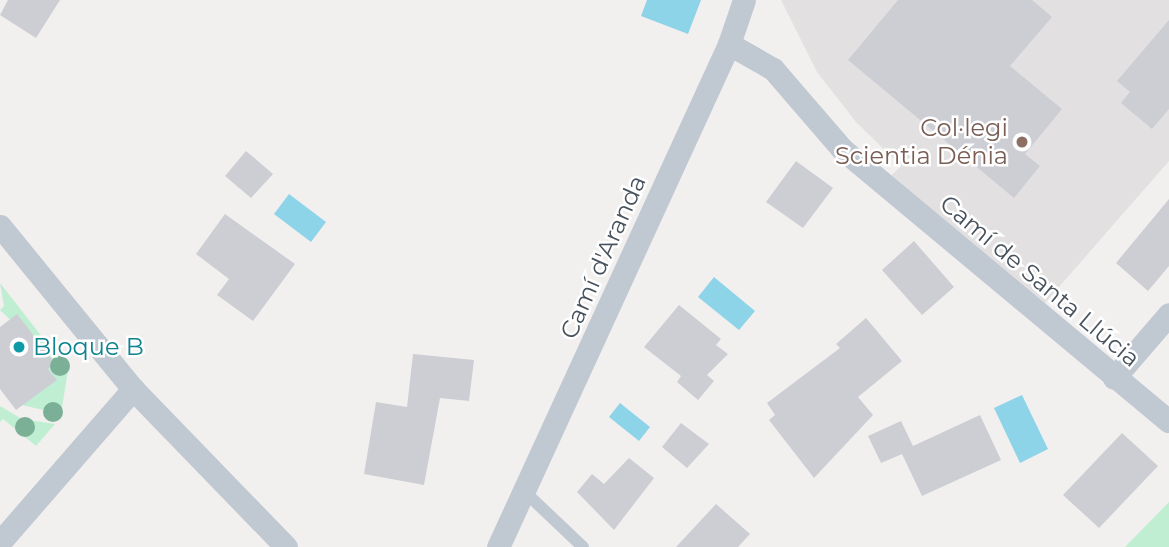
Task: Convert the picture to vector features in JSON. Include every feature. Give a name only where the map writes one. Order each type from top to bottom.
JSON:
[{"type":"street","points":[[729,44],[744,0]]},
{"type":"street","name":"Camí de Santa Llúcia","points":[[729,44],[773,69],[842,149],[1114,378],[1169,421]]},
{"type":"street","name":"Camí d'Aranda","points":[[498,547],[729,44]]},
{"type":"street","points":[[0,226],[133,389],[286,547]]},
{"type":"street","points":[[1114,378],[1169,314]]},
{"type":"street","points":[[0,542],[133,389]]},
{"type":"lane","points":[[525,492],[583,547]]},
{"type":"shaded area","name":"Col·legi Scientia Dénia","points":[[781,0],[1169,0],[1169,161],[1045,303],[890,177],[901,166],[856,122],[817,72]]},
{"type":"green space","points":[[0,283],[68,370],[61,414],[13,403],[56,379],[48,369],[55,363],[0,310],[4,306]]},
{"type":"green space","points":[[0,406],[22,419],[55,424],[36,446],[3,419],[0,422]]},
{"type":"green space","points":[[1169,502],[1169,547],[1125,547]]},
{"type":"water","points":[[647,0],[701,0],[688,34],[641,16]]},
{"type":"water","points":[[289,194],[326,222],[311,242],[274,214]]},
{"type":"water","points":[[714,277],[755,311],[739,330],[698,297]]},
{"type":"water","points":[[1022,395],[1048,449],[1020,463],[994,408]]},
{"type":"water","points":[[620,403],[650,427],[639,441],[609,417]]},
{"type":"building","points":[[8,0],[60,0],[36,38],[0,15]]},
{"type":"building","points":[[898,0],[1032,0],[1052,17],[1010,66],[1062,109],[1025,154],[1040,166],[1014,198],[848,60]]},
{"type":"building","points":[[1169,20],[1169,109],[1152,129],[1121,103],[1130,92],[1117,81]]},
{"type":"building","points":[[246,151],[273,174],[251,198],[225,176]]},
{"type":"building","points":[[796,161],[833,188],[803,228],[766,202]]},
{"type":"building","points":[[1169,199],[1169,266],[1148,291],[1116,263]]},
{"type":"building","points":[[225,214],[295,264],[253,321],[217,295],[229,279],[196,254]]},
{"type":"building","points":[[914,241],[954,287],[922,315],[882,270]]},
{"type":"building","points":[[679,305],[721,339],[716,345],[728,354],[707,375],[714,381],[698,400],[677,382],[681,376],[644,347]]},
{"type":"building","name":"Bloque B","points":[[17,314],[55,363],[48,369],[57,380],[16,410],[0,389],[0,327]]},
{"type":"building","points":[[866,318],[902,361],[858,397],[873,415],[814,478],[769,420],[775,415],[767,403],[840,348],[836,344]]},
{"type":"building","points":[[413,354],[474,360],[469,401],[440,398],[424,485],[364,474],[376,402],[407,407]]},
{"type":"building","points":[[980,415],[1001,460],[922,496],[902,454],[881,463],[868,436],[901,421],[913,446]]},
{"type":"building","points":[[681,423],[709,444],[687,468],[662,447]]},
{"type":"building","points":[[1122,433],[1158,466],[1099,528],[1063,495]]},
{"type":"building","points":[[629,458],[654,478],[614,530],[577,492],[592,474],[604,484]]},
{"type":"building","points":[[716,504],[750,534],[738,547],[676,547]]},
{"type":"place","name":"Col·legi Scientia Dénia","points":[[1022,142]]},
{"type":"place","name":"Bloque B","points":[[19,347]]}]
